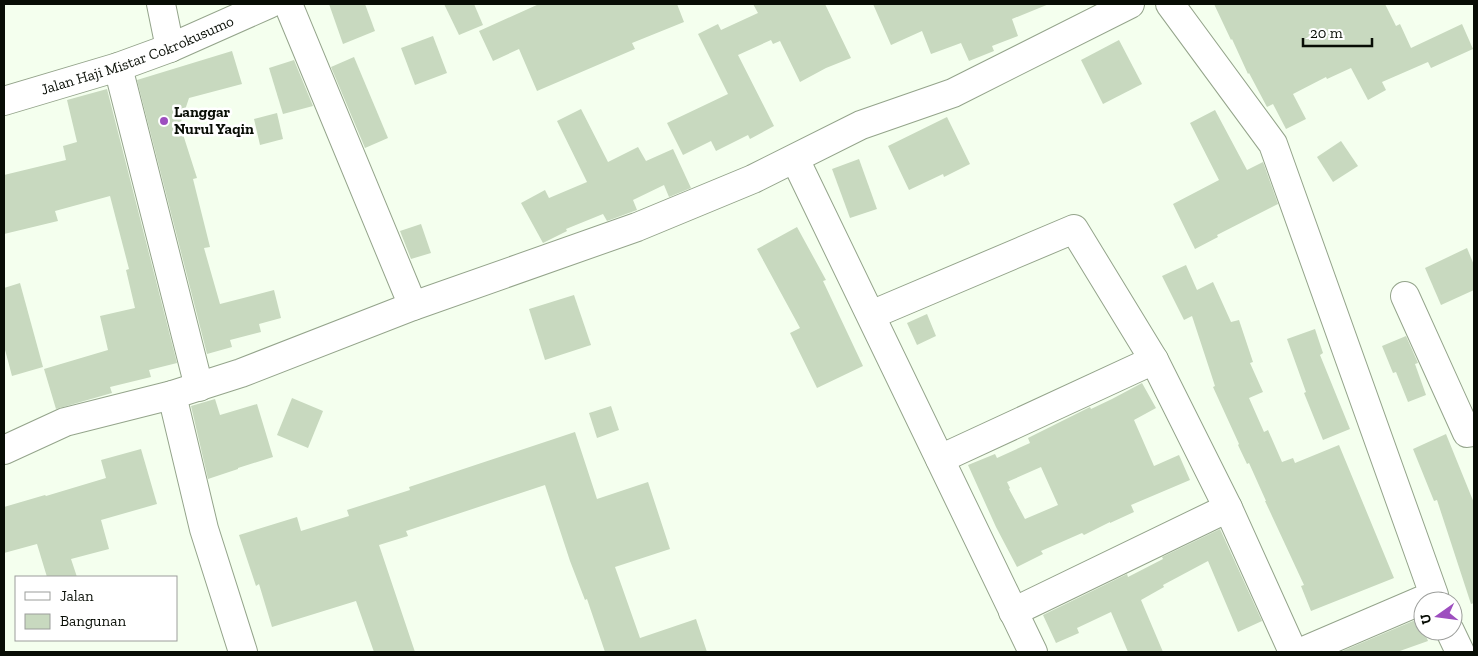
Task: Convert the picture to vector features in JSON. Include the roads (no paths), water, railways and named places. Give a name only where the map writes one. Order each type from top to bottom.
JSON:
[{"type":"street","points":[[161,4],[170,48]]},
{"type":"street","name":"Jalan Haji Mistar Cokrokusumo","points":[[4,101],[118,67],[170,48],[269,4]]},
{"type":"street","points":[[288,4],[413,306]]},
{"type":"street","points":[[4,450],[65,422],[172,395],[241,373],[413,306],[637,227],[753,179],[861,125],[953,93],[1130,4]]},
{"type":"street","points":[[1170,4],[1272,144],[1433,591]]},
{"type":"street","points":[[118,67],[199,387]]},
{"type":"street","points":[[795,159],[1032,652]]},
{"type":"street","points":[[871,315],[1074,229],[1154,360],[1228,508],[1293,652]]},
{"type":"street","points":[[1404,296],[1468,433],[1474,432]]},
{"type":"street","points":[[940,459],[1154,360]]},
{"type":"street","points":[[172,395],[204,529],[242,652]]},
{"type":"street","points":[[1013,612],[1228,508]]},
{"type":"street","points":[[1301,652],[1413,607]]},
{"type":"place","name":"Langgar Nurul Yaqin","points":[[164,121]]}]
